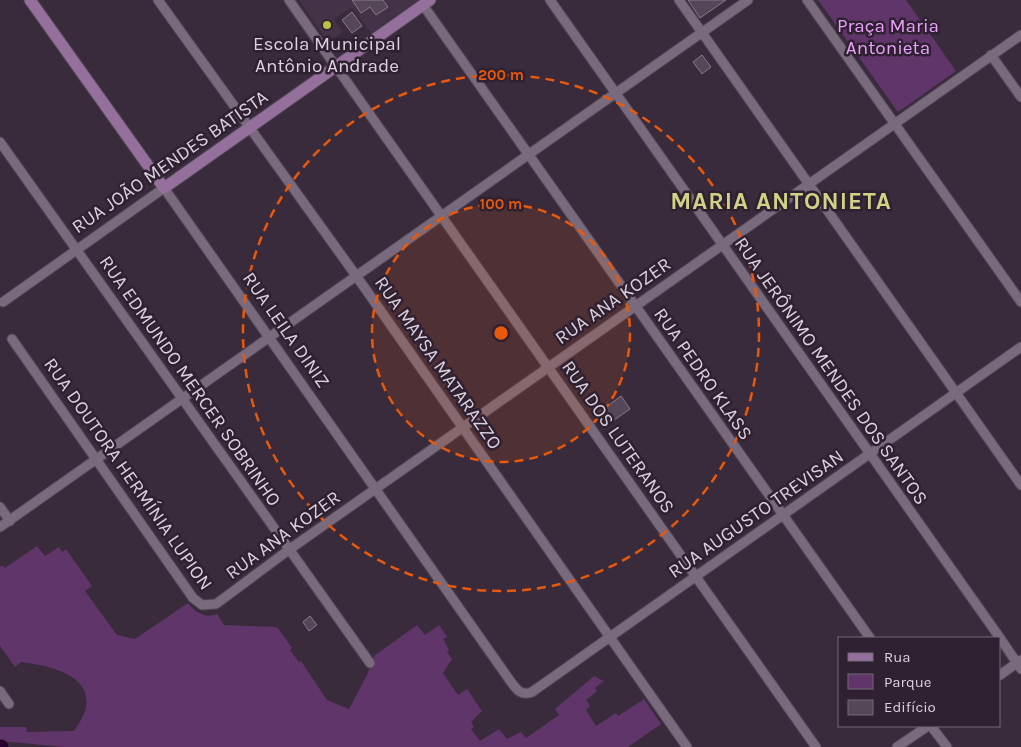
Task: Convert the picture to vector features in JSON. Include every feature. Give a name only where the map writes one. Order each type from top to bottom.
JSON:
[{"type":"street","name":"RUA LEILA DINIZ","points":[[30,0],[271,338],[511,682]]},
{"type":"street","name":"RUA MAYSA MATARAZZO","points":[[158,0],[357,277],[687,747]]},
{"type":"street","name":"RUA DOS LUTERANOS","points":[[289,0],[816,747]]},
{"type":"street","name":"RUA JERÔNIMO MENDES DOS SANTOS","points":[[550,0],[999,637]]},
{"type":"street","points":[[679,0],[1021,485]]},
{"type":"street","points":[[0,528],[748,0]]},
{"type":"street","points":[[807,0],[1021,302]]},
{"type":"street","name":"RUA JOÃO MENDES BATISTA","points":[[3,302],[426,3]]},
{"type":"street","name":"RUA PEDRO KLASS","points":[[426,3],[528,155],[869,637]]},
{"type":"street","name":"RUA ANA KOZER","points":[[226,597],[290,549],[1021,34]]},
{"type":"street","points":[[992,55],[1021,97]]},
{"type":"street","name":"RUA EDMUNDO MERCER SOBRINHO","points":[[0,142],[370,664]]},
{"type":"street","name":"RUA DOUTORA HERMÍNIA LUPION","points":[[12,339],[193,598],[198,603],[206,605],[216,604],[226,597]]},
{"type":"street","name":"RUA AUGUSTO TREVISAN","points":[[511,682],[520,693],[532,692],[1021,347]]},
{"type":"street","points":[[0,507],[10,521]]},
{"type":"street","name":"RUA JERÔNIMO MENDES DOS SANTOS","points":[[1001,639],[1020,664]]},
{"type":"street","points":[[1001,674],[1020,664]]},
{"type":"street","points":[[0,691],[9,704]]},
{"type":"street","points":[[897,747],[928,727]]},
{"type":"street","points":[[931,727],[946,747]]},
{"type":"shaded area","name":"Escola Municipal Antônio Andrade","points":[[299,0],[418,0],[371,33],[352,7],[334,19],[343,32],[328,42]]},
{"type":"green space","name":"Praça Maria Antonieta","points":[[818,0],[906,0],[956,71],[898,112]]},
{"type":"green space","points":[[37,546],[45,556],[59,547],[62,552],[66,549],[92,586],[85,591],[117,635],[135,639],[188,603],[201,614],[208,616],[217,614],[224,625],[277,627],[292,648],[290,650],[299,662],[301,661],[327,700],[349,709],[368,673],[374,656],[417,625],[425,635],[439,625],[447,637],[443,639],[449,650],[447,652],[452,659],[443,673],[458,695],[467,689],[482,711],[471,722],[474,727],[471,729],[480,741],[499,729],[507,739],[521,732],[526,738],[559,715],[555,709],[594,676],[604,681],[595,688],[597,691],[586,700],[590,706],[586,710],[596,726],[616,713],[618,716],[644,699],[661,724],[628,747],[65,747],[0,741],[0,727],[26,727],[27,732],[74,731],[86,707],[86,695],[82,686],[74,679],[64,673],[42,666],[21,662],[15,667],[0,646],[0,567],[2,565],[5,568]]},
{"type":"building","points":[[352,0],[383,0],[388,7],[376,15],[370,7],[361,13]]},
{"type":"building","points":[[688,0],[726,0],[700,18]]},
{"type":"building","points":[[352,12],[362,26],[352,33],[342,20]]},
{"type":"building","points":[[702,55],[711,67],[702,74],[693,62]]},
{"type":"building","points":[[621,396],[630,409],[607,425],[598,413]]},
{"type":"building","points":[[310,616],[317,625],[309,631],[303,622]]},
{"type":"place","name":"Escola Municipal Antônio Andrade","points":[[327,25]]},
{"type":"district","name":"MARIA ANTONIETA","points":[[781,201]]}]
